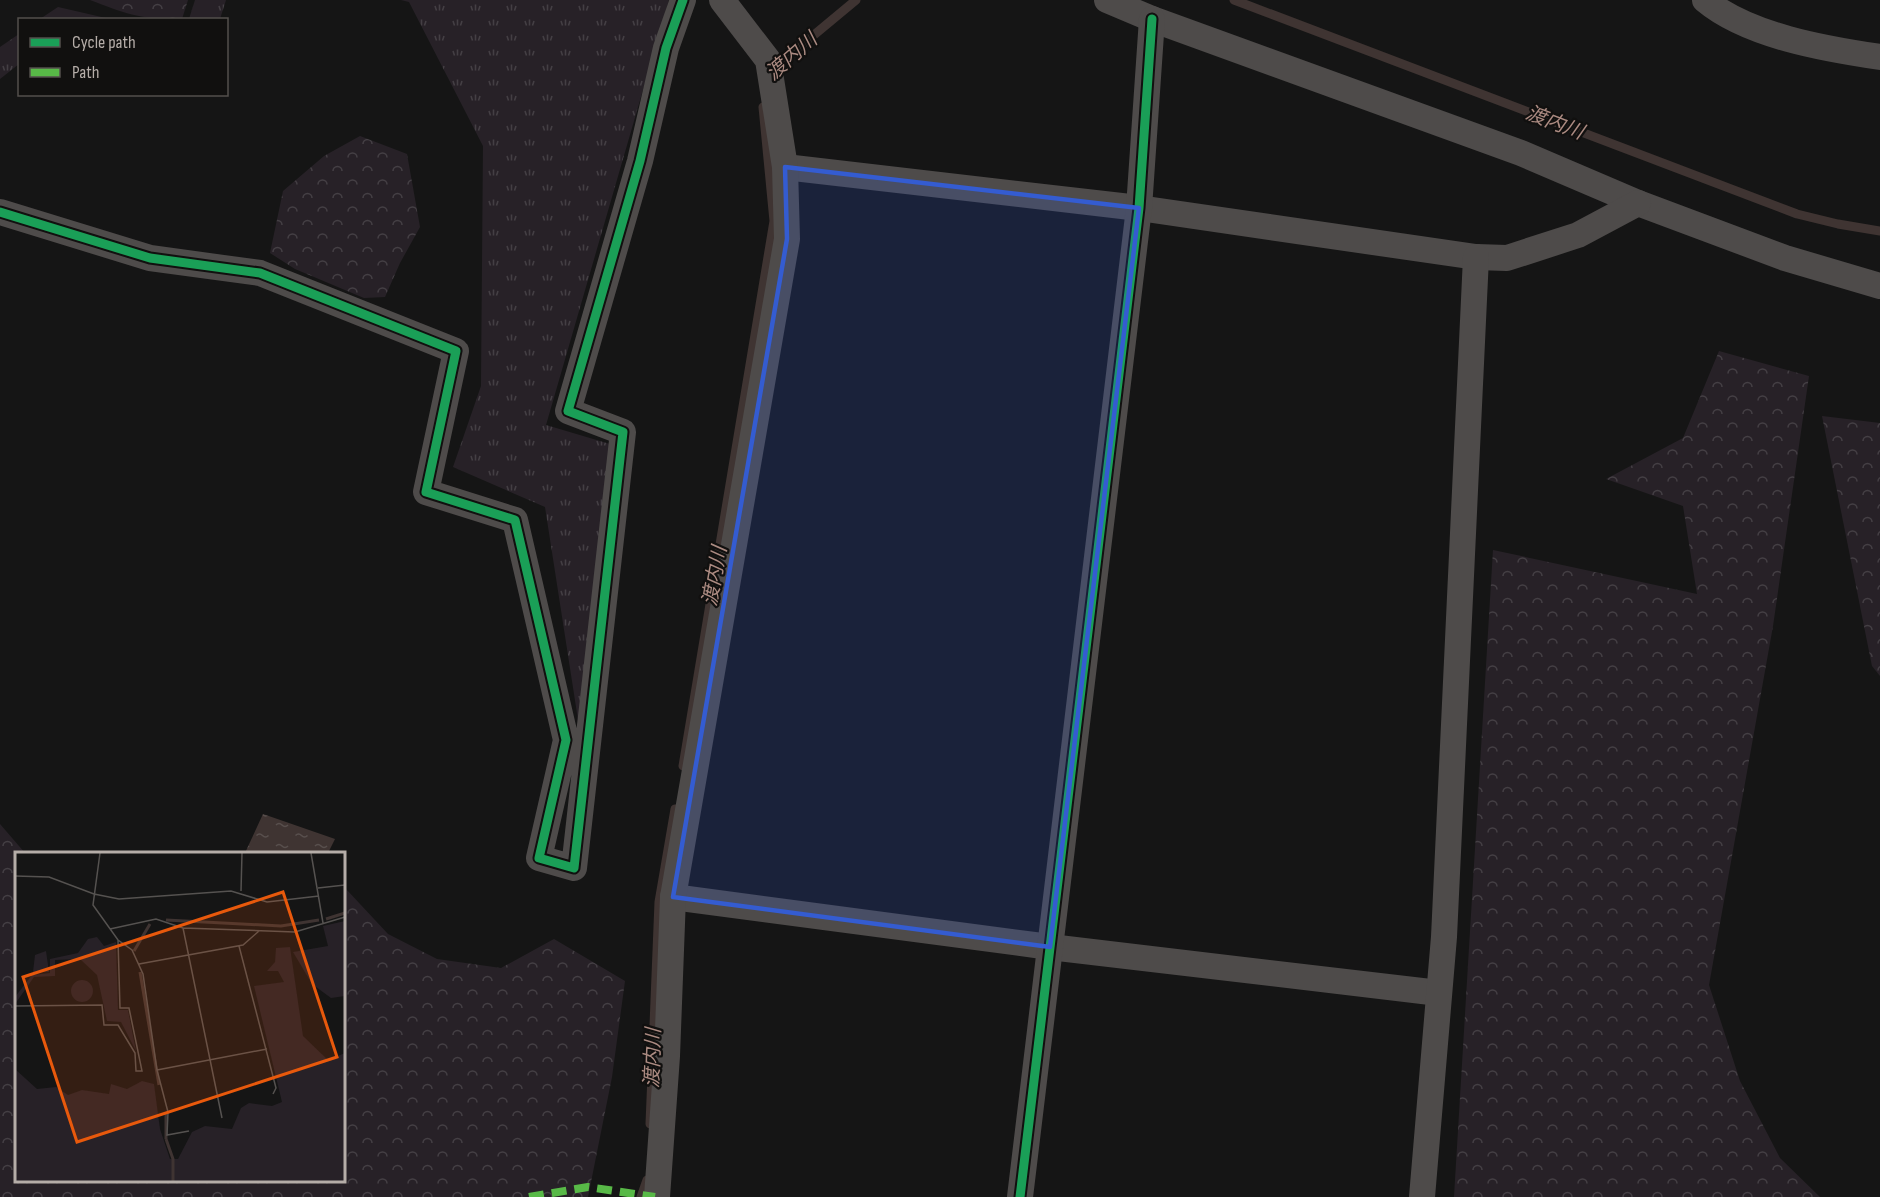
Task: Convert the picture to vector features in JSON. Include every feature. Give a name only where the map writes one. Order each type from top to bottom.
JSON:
[{"type":"street","points":[[0,212],[150,258],[260,273],[456,351],[426,492],[515,520],[566,740],[539,858],[574,868],[623,432],[568,411],[640,161],[666,48],[683,0]]},
{"type":"street","points":[[657,1197],[667,1056],[673,897],[787,239],[785,167],[768,60],[722,0]]},
{"type":"street","points":[[1107,0],[1152,19],[1521,153],[1638,203],[1785,258],[1880,286]]},
{"type":"street","points":[[1705,0],[1754,28],[1843,51],[1880,57]]},
{"type":"street","points":[[1020,1197],[1139,208],[1152,19]]},
{"type":"street","points":[[785,167],[1139,208],[1476,257],[1507,258],[1578,235],[1638,203]]},
{"type":"street","points":[[1422,1197],[1443,937],[1476,257]]},
{"type":"street","points":[[673,897],[1050,947],[1439,993]]},
{"type":"highlighted area","points":[[785,167],[1139,208],[1050,947],[673,897],[787,239]]},
{"type":"green space","points":[[90,0],[188,0],[182,18],[156,18],[114,9]]},
{"type":"green space","points":[[195,0],[226,0],[220,18],[189,18]]},
{"type":"green space","points":[[401,0],[669,0],[546,425],[610,444],[579,726],[545,507],[453,467],[481,386],[483,146],[409,2]]},
{"type":"green space","points":[[58,7],[106,18],[42,18]]},
{"type":"green space","points":[[18,35],[18,65],[0,79],[0,47]]},
{"type":"green space","points":[[360,136],[407,154],[420,227],[385,297],[364,298],[295,269],[270,253],[283,191],[324,156]]},
{"type":"green space","points":[[1719,351],[1809,376],[1773,626],[1709,985],[1740,1081],[1780,1158],[1820,1197],[1454,1197],[1493,550],[1697,594],[1683,506],[1606,479],[1683,438]]},
{"type":"green space","points":[[1822,416],[1880,423],[1880,676],[1872,666]]},
{"type":"green space","points":[[0,824],[24,852],[15,852],[15,1182],[345,1182],[346,889],[388,934],[437,959],[501,968],[554,939],[625,981],[612,1077],[588,1197],[0,1197]]},
{"type":"water","points":[[263,814],[335,839],[328,852],[245,852]]},
{"type":"waterway","name":"渡内川","points":[[773,69],[856,0]]},
{"type":"waterway","name":"渡内川","points":[[1234,0],[1797,214],[1880,231]]},
{"type":"waterway","name":"渡内川","points":[[683,766],[774,221],[763,107]]},
{"type":"waterway","name":"渡内川","points":[[650,1124],[659,902],[675,809]]},
{"type":"waterway","name":"渡内川","points":[[641,1197],[647,1180]]},
{"type":"marked path","points":[[529,1197],[588,1187],[655,1197]]},
{"type":"cycle path","points":[[0,212],[150,258],[260,273],[456,351],[426,492],[515,520],[566,740],[539,858],[574,868],[623,432],[568,411],[640,161],[666,48],[683,0]]},
{"type":"cycle path","points":[[1020,1197],[1139,208],[1152,19]]}]
